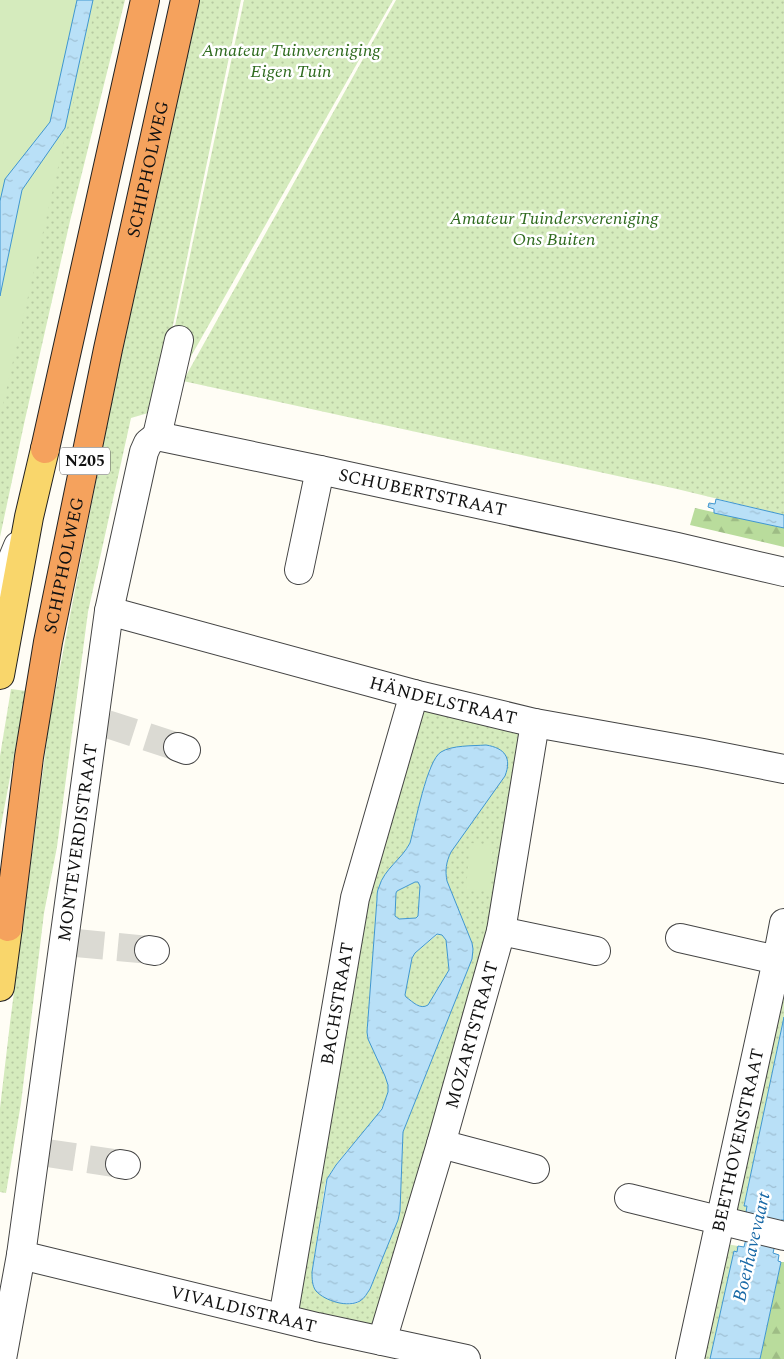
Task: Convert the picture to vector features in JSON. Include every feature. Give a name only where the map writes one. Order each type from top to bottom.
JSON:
[{"type":"highway","name":"N205","points":[[45,449],[145,0]]},
{"type":"highway","name":"SCHIPHOLWEG","points":[[8,927],[29,756],[48,642],[108,349],[185,0]]},
{"type":"main road","name":"N205","points":[[0,675],[45,449]]},
{"type":"main road","name":"SCHIPHOLWEG","points":[[0,987],[8,927]]},
{"type":"street","points":[[157,436],[178,340]]},
{"type":"street","name":"SCHUBERTSTRAAT","points":[[157,436],[668,545],[784,572]]},
{"type":"street","name":"MONTEVERDISTRAAT","points":[[2,1359],[41,1153],[100,722],[109,611],[144,452],[148,443],[157,436]]},
{"type":"street","points":[[298,570],[320,470]]},
{"type":"street","name":"N205","points":[[0,589],[30,517]]},
{"type":"street","name":"HÄNDELSTRAAT","points":[[109,611],[414,694],[535,724],[784,769]]},
{"type":"street","name":"BACHSTRAAT","points":[[283,1318],[355,898],[414,694]]},
{"type":"street","name":"MOZARTSTRAAT","points":[[382,1341],[441,1144],[501,931],[535,724]]},
{"type":"street","name":"BEETHOVENSTRAAT","points":[[690,1359],[733,1224],[746,1098],[784,922]]},
{"type":"street","points":[[501,931],[596,951]]},
{"type":"street","points":[[680,938],[777,960]]},
{"type":"street","points":[[441,1144],[535,1169]]},
{"type":"street","points":[[629,1198],[782,1235]]},
{"type":"street","name":"VIVALDISTRAAT","points":[[21,1255],[283,1318],[466,1359]]},
{"type":"green space","points":[[0,0],[97,0],[0,417]]},
{"type":"green space","points":[[93,0],[125,0],[70,221],[0,537],[0,296]]},
{"type":"green space","points":[[200,0],[241,0],[155,411],[131,418],[88,612],[57,847],[44,913],[21,1103],[6,1193],[0,1192],[0,1108],[49,724],[114,389]]},
{"type":"green space","name":"Amateur Tuinvereniging Eigen Tuin","points":[[244,0],[393,0],[177,381],[164,378]]},
{"type":"green space","name":"Amateur Tuindersvereniging Ons Buiten","points":[[396,0],[784,0],[784,515],[677,489],[183,381]]},
{"type":"green space","points":[[695,508],[784,528],[784,547],[690,525]]},
{"type":"green space","points":[[11,689],[26,691],[0,831],[0,756]]},
{"type":"green space","points":[[424,709],[520,730],[495,925],[376,1326],[306,1314],[297,1308],[362,901],[413,721]],"holes":[[[430,767],[451,852],[446,866],[447,881],[472,943],[472,959],[403,1132],[398,1220],[370,1289],[359,1302],[342,1304],[316,1290],[313,1283],[312,1272],[325,1185],[330,1173],[372,1122],[387,1097],[387,1080],[367,1032],[377,899],[410,843]]]},
{"type":"green space","points":[[470,843],[493,845],[489,891],[466,889]]},
{"type":"green space","points":[[418,882],[421,886],[418,916],[416,918],[399,919],[395,916],[396,893]]},
{"type":"green space","points":[[438,934],[442,934],[446,940],[449,970],[428,1005],[422,1007],[405,995],[412,958],[415,953]]},
{"type":"green space","points":[[784,960],[784,1017],[744,1205],[747,1206],[746,1212],[735,1210]]},
{"type":"green space","points":[[726,1244],[738,1246],[737,1252],[734,1252],[710,1359],[695,1359]]},
{"type":"green space","points":[[781,1262],[784,1262],[784,1359],[760,1359]]},
{"type":"water","points":[[77,0],[93,0],[65,128],[22,190],[0,296],[0,201],[5,179],[50,122]]},
{"type":"water","points":[[716,499],[784,515],[784,528],[714,513],[714,509],[708,507],[709,503],[715,504]]},
{"type":"water","points":[[493,746],[502,751],[507,759],[507,770],[505,776],[451,852],[446,870],[447,881],[472,943],[472,959],[403,1132],[398,1220],[370,1289],[362,1300],[343,1304],[325,1298],[316,1291],[312,1272],[327,1179],[336,1165],[382,1109],[388,1092],[385,1076],[368,1039],[367,1032],[378,890],[381,881],[389,869],[410,843],[426,780],[436,757],[441,752],[451,748]],"holes":[[[418,882],[420,886],[418,916],[416,918],[399,919],[395,916],[396,893]],[[437,934],[442,935],[446,940],[449,970],[428,1005],[422,1007],[405,995],[412,958],[415,953]]]},
{"type":"water","name":"Boerhavevaart","points":[[784,1017],[784,1220],[781,1220],[773,1253],[779,1255],[778,1261],[781,1262],[760,1359],[710,1359],[734,1251],[737,1252],[738,1246],[744,1247],[752,1214],[746,1212],[747,1206],[744,1206]]},
{"type":"tunnel","points":[[107,724],[178,747]]},
{"type":"tunnel","points":[[76,943],[149,950]]},
{"type":"tunnel","points":[[47,1153],[120,1164]]}]
